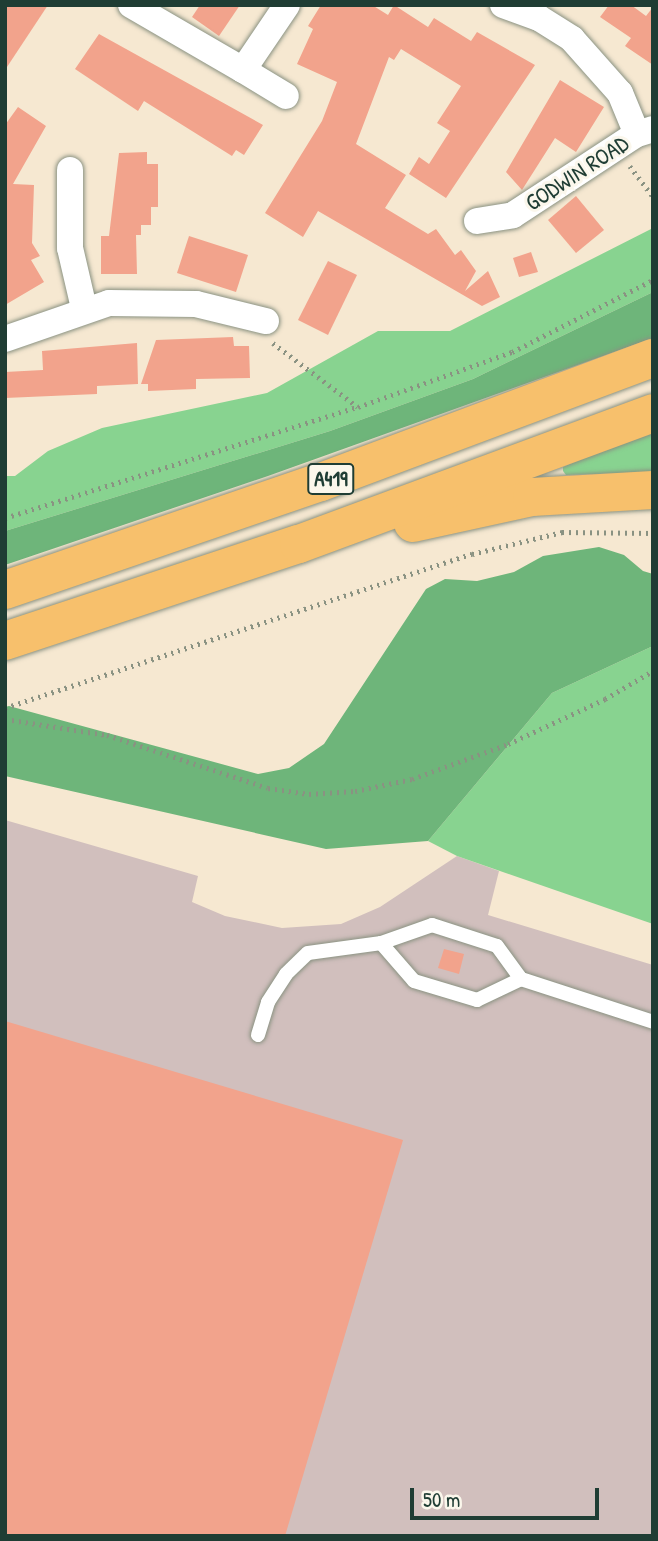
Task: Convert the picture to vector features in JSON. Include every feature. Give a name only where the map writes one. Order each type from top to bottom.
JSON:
[{"type":"highway","name":"A419","points":[[5,590],[321,482],[653,358]]},
{"type":"highway","name":"A419","points":[[5,641],[299,544],[653,413]]},
{"type":"highway","name":"A419","points":[[299,544],[370,534],[532,497],[653,490]]},
{"type":"street","points":[[131,5],[286,96]]},
{"type":"street","points":[[243,69],[287,5]]},
{"type":"street","name":"GODWIN ROAD","points":[[477,221],[513,215],[636,135],[620,93],[586,52],[539,18],[503,5]]},
{"type":"street","points":[[69,170],[70,248],[84,308]]},
{"type":"street","points":[[5,340],[84,308],[132,301],[187,303],[266,321]]},
{"type":"lane","points":[[258,1035],[268,1002],[286,974],[308,953],[381,943],[432,925],[497,946],[521,979],[653,1022]]},
{"type":"lane","points":[[381,943],[414,981],[477,1000],[521,979]]},
{"type":"path","points":[[636,135],[635,177],[653,197]]},
{"type":"path","points":[[5,518],[358,407],[512,352],[653,279]]},
{"type":"path","points":[[266,321],[262,333],[272,338],[274,348],[358,407]]},
{"type":"path","points":[[5,708],[472,554],[562,532],[653,533]]},
{"type":"path","points":[[5,719],[107,735],[268,788],[332,792],[389,786],[445,769],[558,722],[653,671]]},
{"type":"shaded area","points":[[5,820],[198,876],[192,902],[225,916],[282,928],[341,924],[380,907],[457,856],[499,871],[488,915],[653,965],[653,1536],[5,1536]]},
{"type":"green space","points":[[653,228],[653,292],[473,379],[330,431],[5,531],[5,476],[15,476],[48,451],[102,428],[267,393],[378,331],[450,331]]},
{"type":"green space","points":[[653,292],[653,338],[268,476],[5,565],[5,531],[330,431],[473,379]]},
{"type":"green space","points":[[653,427],[653,472],[566,475],[563,471],[563,467]]},
{"type":"green space","points":[[599,547],[624,555],[643,571],[653,574],[653,646],[552,693],[428,841],[326,849],[5,776],[5,707],[9,706],[258,774],[289,768],[324,744],[426,589],[445,579],[477,581],[514,572],[543,556]]},
{"type":"green space","points":[[653,646],[653,924],[457,856],[428,841],[552,693]]},
{"type":"building","points":[[5,5],[48,5],[5,70]]},
{"type":"building","points":[[200,5],[240,5],[219,36],[192,17]]},
{"type":"building","points":[[321,5],[372,5],[388,15],[394,5],[428,27],[434,18],[471,41],[477,32],[535,65],[446,198],[409,174],[419,157],[429,164],[450,131],[437,123],[461,86],[401,49],[394,60],[389,57],[356,144],[406,175],[385,208],[428,234],[436,229],[455,255],[461,250],[476,271],[465,291],[488,271],[500,297],[482,306],[318,211],[303,237],[265,213],[322,121],[337,82],[297,64],[313,29],[308,26]]},
{"type":"building","points":[[609,5],[631,5],[646,16],[653,7],[653,65],[625,46],[631,38],[600,17]]},
{"type":"building","points":[[99,34],[263,125],[244,155],[236,150],[232,156],[144,101],[138,111],[75,69]]},
{"type":"building","points":[[560,80],[604,107],[576,152],[555,138],[522,190],[506,172]]},
{"type":"building","points":[[18,107],[46,126],[13,184],[34,185],[32,243],[40,256],[31,260],[44,282],[5,305],[5,125]]},
{"type":"building","points":[[147,152],[147,164],[158,164],[158,207],[151,207],[151,225],[141,225],[141,235],[136,235],[137,274],[101,274],[101,236],[109,236],[119,153]]},
{"type":"building","points":[[576,196],[604,230],[576,253],[548,220]]},
{"type":"building","points":[[189,236],[248,255],[236,292],[177,273]]},
{"type":"building","points":[[531,252],[538,272],[519,277],[513,258]]},
{"type":"building","points":[[328,261],[357,275],[328,335],[298,320]]},
{"type":"building","points":[[233,337],[234,346],[249,346],[250,378],[196,379],[196,389],[148,391],[148,384],[141,384],[156,340]]},
{"type":"building","points":[[137,343],[138,384],[97,386],[97,394],[5,398],[5,372],[43,370],[42,351]]},
{"type":"building","points":[[444,949],[464,954],[459,974],[438,968]]},
{"type":"building","points":[[5,1021],[403,1140],[285,1536],[5,1536]]}]
